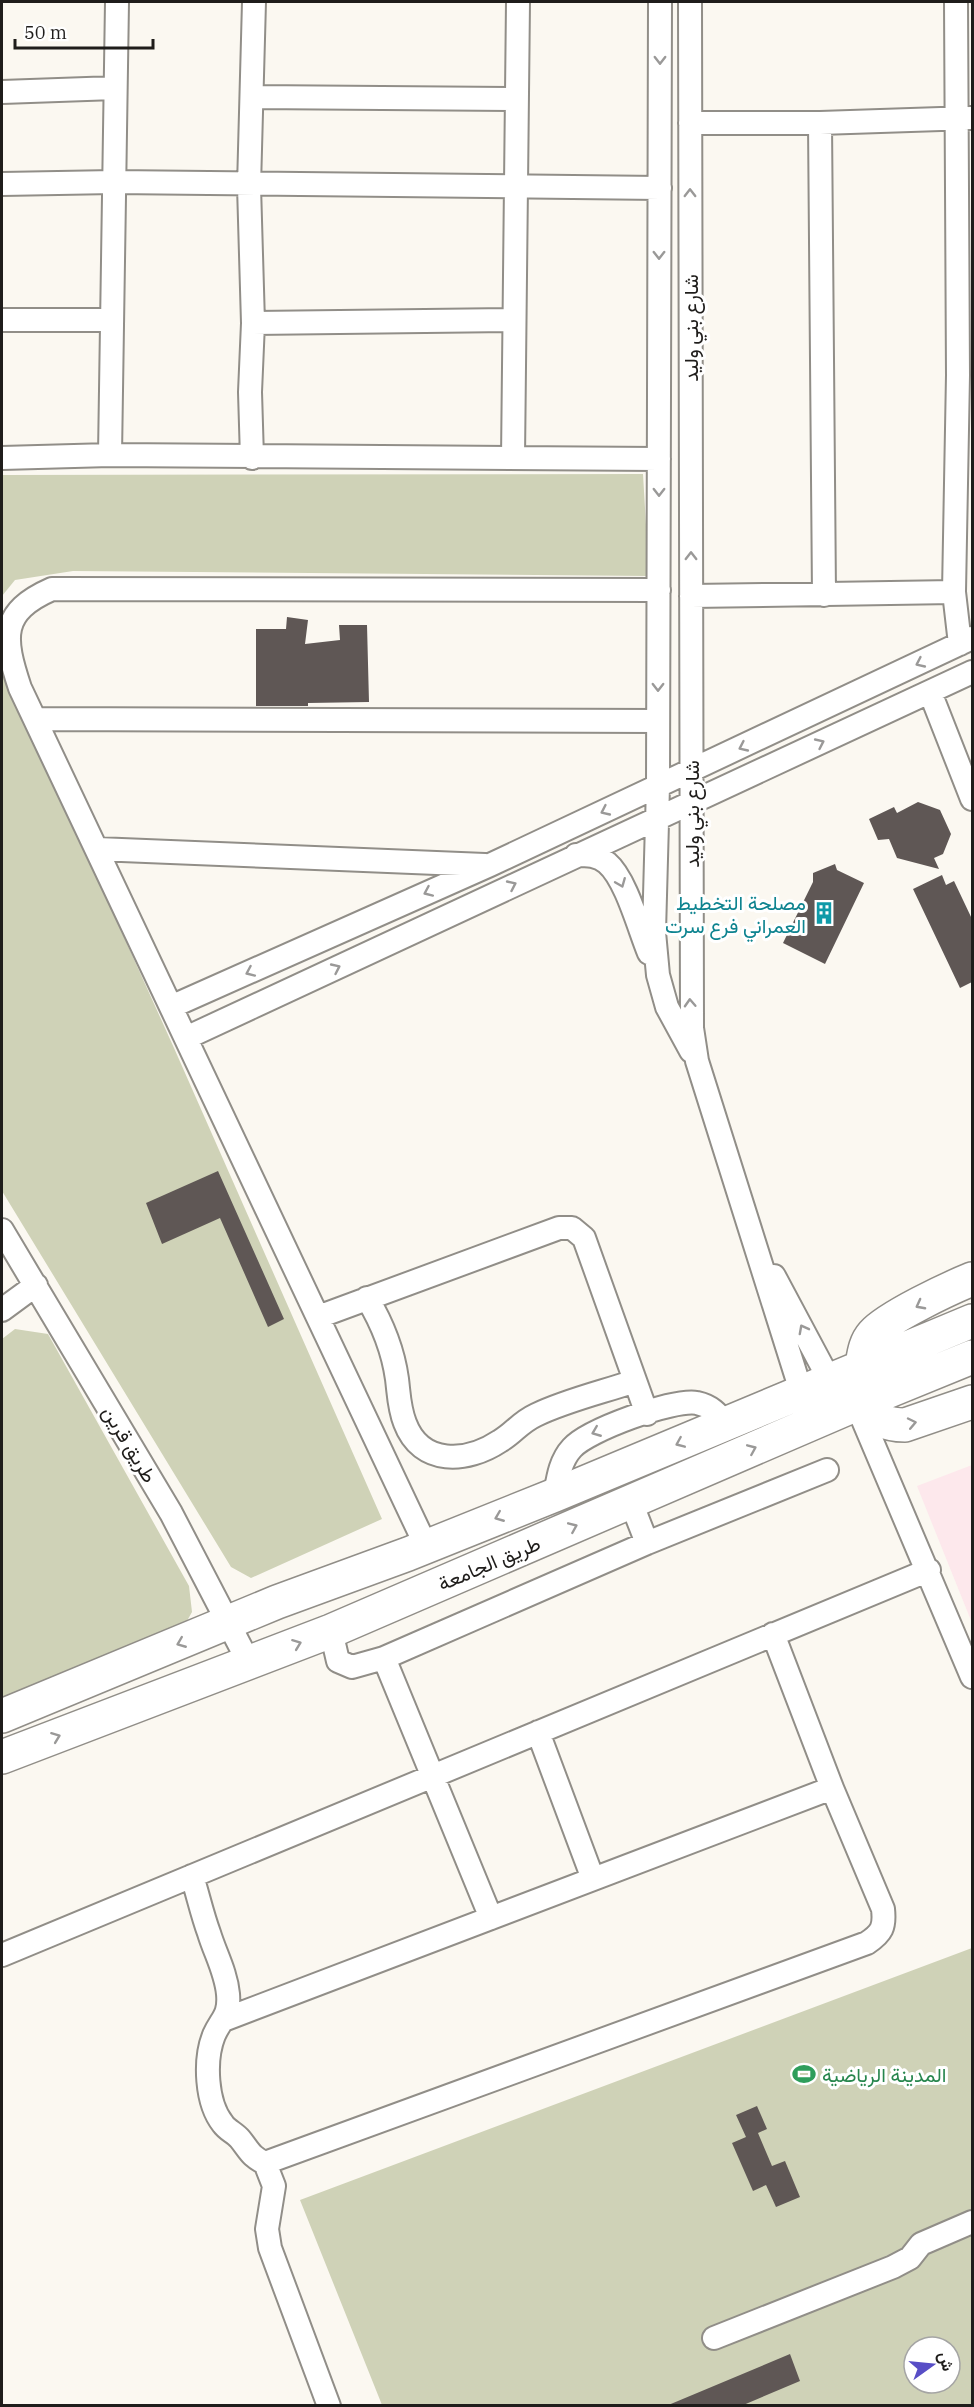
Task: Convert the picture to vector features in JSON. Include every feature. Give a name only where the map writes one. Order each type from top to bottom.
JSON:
[{"type":"highway","points":[[836,1377],[874,1333],[911,1310],[972,1279]]},
{"type":"highway","name":"طريق الجامعة","points":[[2,1716],[277,1602],[555,1495],[972,1321]]},
{"type":"highway","name":"طريق الجامعة","points":[[2,1757],[332,1631],[972,1357]]},
{"type":"highway","points":[[860,1403],[877,1418],[895,1425],[905,1425],[972,1402]]},
{"type":"street","points":[[110,455],[117,2]]},
{"type":"street","points":[[252,458],[250,392],[254,323],[249,186],[254,2]]},
{"type":"street","points":[[513,458],[518,2]]},
{"type":"street","name":"شارع بني وليد","points":[[660,2],[658,786],[654,932],[658,975],[667,1007],[680,1035],[697,1061]]},
{"type":"street","name":"شارع بني وليد","points":[[690,2],[690,994],[697,1061]]},
{"type":"street","points":[[172,1006],[490,865],[966,641],[954,592],[964,508],[965,375],[965,118],[956,2]]},
{"type":"street","points":[[2,92],[115,88]]},
{"type":"street","points":[[252,97],[517,99]]},
{"type":"street","points":[[690,123],[820,123],[965,118]]},
{"type":"street","points":[[820,123],[824,596]]},
{"type":"street","points":[[2,184],[114,182],[249,186],[516,185],[660,188]]},
{"type":"street","points":[[2,320],[112,320]]},
{"type":"street","points":[[254,323],[514,320]]},
{"type":"street","points":[[2,458],[110,455],[252,458],[659,459]]},
{"type":"street","points":[[426,1546],[188,1037],[20,688],[5,643],[7,628],[21,604],[52,589],[659,590]]},
{"type":"street","points":[[691,596],[824,596],[954,592]]},
{"type":"street","points":[[188,1037],[972,672]]},
{"type":"street","points":[[930,692],[972,799]]},
{"type":"street","points":[[35,719],[658,721]]},
{"type":"street","points":[[97,849],[490,865]]},
{"type":"street","points":[[576,855],[599,859],[617,874],[658,975]]},
{"type":"street","points":[[697,1061],[761,1257],[770,1297],[836,1377]]},
{"type":"street","points":[[318,1317],[559,1228],[572,1228],[584,1238],[647,1414]]},
{"type":"street","name":"طريق قرين","points":[[2,1230],[171,1513],[249,1663]]},
{"type":"street","points":[[761,1257],[836,1377]]},
{"type":"street","points":[[2,1310],[36,1285]]},
{"type":"street","points":[[367,1298],[381,1322],[393,1359],[398,1401],[405,1425],[416,1445],[433,1454],[460,1457],[483,1451],[502,1440],[517,1424],[538,1414],[635,1381]]},
{"type":"street","points":[[555,1495],[562,1462],[578,1442],[594,1433],[673,1405],[695,1403],[715,1410],[726,1424]]},
{"type":"street","points":[[860,1403],[972,1677]]},
{"type":"street","points":[[332,1631],[338,1661],[351,1667],[384,1658],[647,1544],[827,1470]]},
{"type":"street","points":[[632,1502],[647,1544]]},
{"type":"street","points":[[2,1955],[929,1570]]},
{"type":"street","points":[[265,2163],[867,1943],[880,1935],[884,1924],[883,1909],[832,1788],[773,1634]]},
{"type":"street","points":[[384,1658],[491,1918]]},
{"type":"street","points":[[538,1732],[593,1879]]},
{"type":"street","points":[[225,2019],[832,1788]]},
{"type":"street","points":[[192,1876],[208,1933],[226,1976],[229,1996],[225,2019],[214,2035],[210,2053],[209,2075],[212,2103],[223,2124],[239,2138],[252,2157],[265,2163],[274,2186],[267,2229],[270,2248],[329,2406]]},
{"type":"street","points":[[714,2338],[893,2267],[910,2258],[921,2244],[972,2222]]},
{"type":"shaded area","points":[[972,1465],[972,1623],[917,1486]]},
{"type":"green space","points":[[643,474],[649,576],[73,571],[15,580],[2,596],[2,475]]},
{"type":"green space","points":[[2,652],[13,691],[382,1519],[251,1578],[231,1567],[2,1191]]},
{"type":"green space","points":[[15,1329],[48,1334],[189,1586],[192,1612],[179,1635],[2,1708],[2,1339]]},
{"type":"green space","name":"المدينة الرياضية","points":[[972,1948],[972,2405],[382,2405],[300,2200]]},
{"type":"building","points":[[287,617],[308,620],[305,644],[340,640],[339,625],[367,625],[369,702],[308,703],[308,706],[256,706],[256,629],[286,629]]},
{"type":"building","points":[[918,802],[940,810],[951,834],[943,854],[934,858],[939,869],[897,858],[889,839],[878,840],[869,819],[894,807],[897,813]]},
{"type":"building","name":"مصلحة التخطيط العمراني فرع سرت","points":[[835,864],[837,870],[864,883],[825,964],[783,943],[813,882],[813,873]]},
{"type":"building","points":[[942,875],[946,885],[954,881],[972,919],[972,982],[960,988],[913,889]]},
{"type":"building","points":[[218,1171],[284,1319],[268,1327],[220,1218],[162,1244],[146,1203]]},
{"type":"building","points":[[757,2106],[767,2129],[758,2133],[772,2166],[785,2161],[800,2197],[776,2207],[766,2185],[753,2191],[732,2143],[746,2137],[736,2115]]},
{"type":"building","points":[[790,2354],[800,2381],[741,2406],[666,2406]]},
{"type":"place","name":"مصلحة التخطيط العمراني فرع سرت","points":[[824,913]]},
{"type":"place","name":"المدينة الرياضية","points":[[804,2074]]}]
